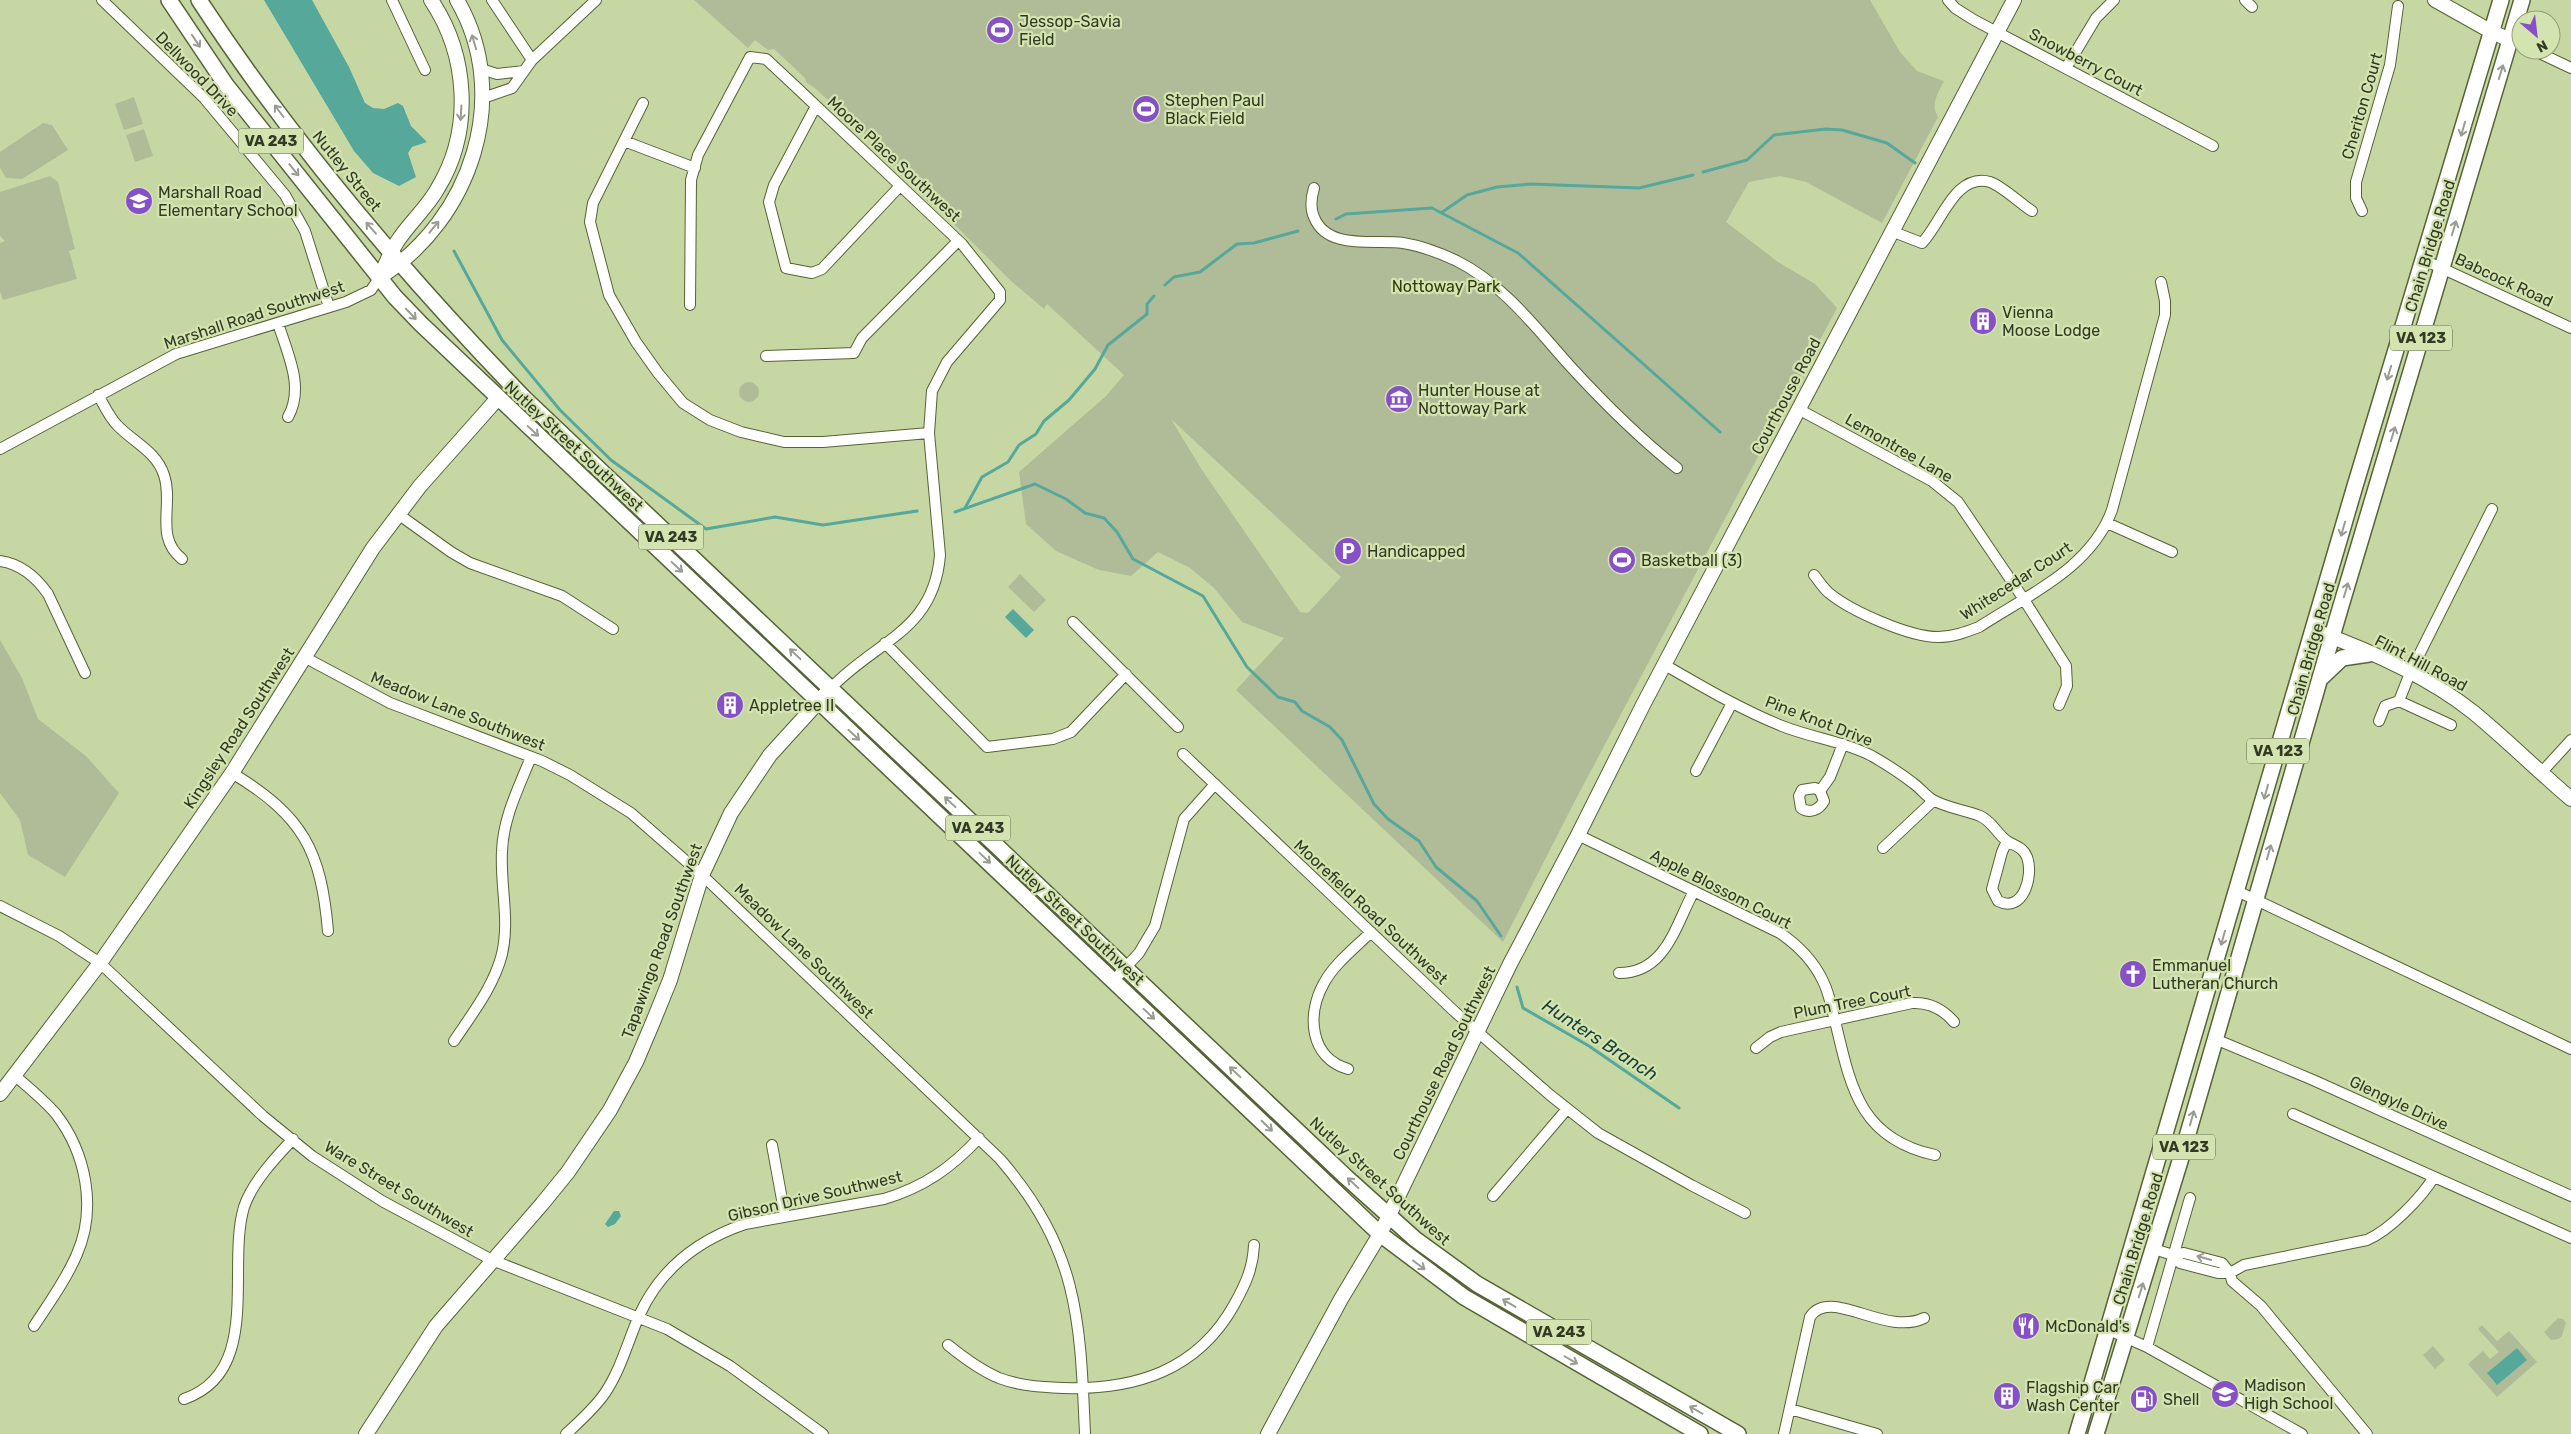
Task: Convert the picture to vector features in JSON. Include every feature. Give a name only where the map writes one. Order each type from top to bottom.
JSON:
[{"type":"main road","name":"Nutley Street Southwest","points":[[169,0],[226,85],[400,303],[1380,1234],[1464,1298],[1700,1434]]},
{"type":"main road","name":"Nutley Street","points":[[200,0],[321,168],[402,263]]},
{"type":"main road","name":"Chain Bridge Road","points":[[2109,1330],[2501,0]]},
{"type":"main road","name":"Chain Bridge Road","points":[[2127,1337],[2442,267],[2511,54]]},
{"type":"main road","name":"Nutley Street Southwest","points":[[402,263],[512,385],[1389,1216],[1445,1262],[1477,1284],[1738,1434]]},
{"type":"main road","points":[[2320,680],[2342,658],[2369,654]]},
{"type":"main road","name":"VA 123","points":[[2077,1434],[2109,1330]]},
{"type":"main road","name":"VA 123","points":[[2096,1434],[2127,1337]]},
{"type":"street","name":"Dellwood Drive","points":[[102,0],[199,93],[285,195],[305,231],[329,307]]},
{"type":"street","points":[[392,0],[425,70]]},
{"type":"street","points":[[380,277],[392,252],[439,188],[457,141],[462,115],[460,72],[456,54],[446,27],[431,0]]},
{"type":"street","points":[[380,277],[402,263],[432,230],[456,198],[477,145],[483,98],[481,69],[467,22],[457,0]]},
{"type":"street","points":[[492,0],[532,60]]},
{"type":"street","points":[[483,98],[512,88],[532,60],[596,0]]},
{"type":"street","name":"Snowberry Court","points":[[1948,0],[1968,16],[2213,146]]},
{"type":"street","name":"Courthouse Road","points":[[1590,810],[1643,705],[1666,665],[1800,410],[1891,231],[2014,0]]},
{"type":"street","points":[[2066,68],[2096,18],[2114,0]]},
{"type":"street","points":[[2436,0],[2492,32],[2511,40]]},
{"type":"street","name":"Cheriton Court","points":[[2362,211],[2356,198],[2356,182],[2390,65],[2398,6]]},
{"type":"street","name":"Moore Place Southwest","points":[[694,168],[698,155],[750,57],[766,59],[958,241],[1000,292],[1000,300]]},
{"type":"street","points":[[2554,60],[2571,68]]},
{"type":"street","points":[[481,69],[497,74],[524,71]]},
{"type":"street","points":[[643,103],[593,203],[590,222],[594,245],[609,295],[641,350],[683,403],[710,420],[741,432],[784,442],[823,442],[928,433]]},
{"type":"street","points":[[816,106],[774,185],[770,202],[786,268],[812,272],[822,269],[900,186]]},
{"type":"street","points":[[624,140],[694,168],[691,180],[689,244],[690,304]]},
{"type":"street","points":[[1891,231],[1922,243],[1929,236],[1956,193],[1967,185],[1979,181],[1992,183],[2032,211]]},
{"type":"street","points":[[1314,188],[1311,202],[1314,216],[1320,227],[1334,237],[1414,245],[1450,258],[1484,277],[1517,308],[1606,405],[1677,468]]},
{"type":"street","points":[[766,356],[854,353],[862,338],[958,241]]},
{"type":"street","name":"Babcock Road","points":[[2424,260],[2571,328]]},
{"type":"street","name":"Marshall Road Southwest","points":[[0,449],[176,354],[362,295],[371,290],[380,277]]},
{"type":"street","name":"Whitecedar Court","points":[[1814,575],[1827,591],[1839,600],[1905,631],[1938,637],[1966,632],[1979,627],[2075,564],[2094,544],[2107,523],[2165,315],[2165,301],[2161,282]]},
{"type":"street","name":"Tapawingo Road Southwest","points":[[366,1434],[436,1326],[568,1172],[620,1093],[650,1030],[670,980],[702,875],[731,813],[757,773],[831,688],[857,662],[912,623],[930,598],[939,572],[939,530],[928,433],[930,403],[938,377],[947,362],[1000,300]]},
{"type":"street","points":[[278,322],[296,387],[293,408],[288,417]]},
{"type":"street","name":"Kingsley Road Southwest","points":[[0,1094],[100,963],[232,773],[306,658],[373,548],[454,444],[512,385]]},
{"type":"street","points":[[98,395],[116,423],[148,450],[163,473],[169,498],[165,527],[166,537],[170,546],[182,559]]},
{"type":"street","name":"Lemontree Lane","points":[[1800,410],[1932,481],[1948,492],[1968,514],[2066,666],[2067,686],[2059,704]]},
{"type":"street","points":[[2399,701],[2410,673],[2492,508]]},
{"type":"street","points":[[398,514],[451,552],[470,563],[562,596],[613,629]]},
{"type":"street","points":[[2107,523],[2172,552]]},
{"type":"street","points":[[0,561],[24,570],[40,583],[48,594],[85,673]]},
{"type":"street","points":[[1073,622],[1178,727]]},
{"type":"street","name":"Flint Hill Road","points":[[2314,630],[2410,673],[2454,698],[2474,713],[2571,799]]},
{"type":"street","points":[[885,643],[987,748],[1053,738],[1071,732],[1126,674]]},
{"type":"street","name":"Meadow Lane Southwest","points":[[306,658],[390,702],[531,757],[570,775],[631,813],[702,875],[979,1138],[1018,1180],[1034,1203],[1059,1251],[1075,1304],[1080,1332],[1085,1434]]},
{"type":"street","name":"Pine Knot Drive","points":[[1666,665],[1732,703],[1786,728],[1843,744],[1891,767],[1933,800],[1981,816],[1990,822],[2007,841],[2021,848],[2029,864],[2029,873],[2022,896],[2016,902],[2010,904],[1998,901],[1992,889],[2007,841]]},
{"type":"street","points":[[2379,721],[2385,706],[2399,701],[2451,725]]},
{"type":"street","points":[[1696,771],[1732,703]]},
{"type":"street","points":[[2540,773],[2571,740]]},
{"type":"street","points":[[1820,791],[1830,777],[1843,744]]},
{"type":"street","name":"Moorefield Road Southwest","points":[[1183,754],[1478,1032],[1567,1109],[1598,1133],[1745,1213]]},
{"type":"street","points":[[454,1041],[487,990],[502,954],[506,913],[502,870],[504,832],[509,813],[531,757]]},
{"type":"street","points":[[232,773],[276,803],[303,837],[321,875],[328,932]]},
{"type":"street","points":[[1114,980],[1139,952],[1155,926],[1184,819],[1215,784]]},
{"type":"street","points":[[1883,848],[1933,800]]},
{"type":"street","name":"Courthouse Road Southwest","points":[[1268,1434],[1341,1299],[1380,1234],[1510,964],[1590,810]]},
{"type":"street","name":"Apple Blossom Court","points":[[1578,835],[1780,933],[1793,942],[1805,953],[1824,982],[1849,1081],[1863,1110],[1880,1128],[1899,1142],[1935,1155]]},
{"type":"street","points":[[1619,973],[1640,971],[1658,959],[1694,891]]},
{"type":"street","points":[[2237,891],[2571,1049]]},
{"type":"street","name":"Ware Street Southwest","points":[[0,906],[59,936],[100,963],[136,994],[225,1082],[312,1156],[382,1201],[492,1260],[540,1281],[639,1316],[700,1347],[730,1366],[823,1434]]},
{"type":"street","points":[[1348,1070],[1332,1062],[1318,1047],[1314,1023],[1315,1008],[1318,995],[1330,974],[1370,932]]},
{"type":"street","name":"Plum Tree Court","points":[[1756,1048],[1770,1037],[1781,1032],[1834,1019],[1919,1003],[1939,1008],[1954,1022]]},
{"type":"street","name":"Glengyle Drive","points":[[2215,1039],[2304,1076],[2571,1196]]},
{"type":"street","points":[[14,1075],[55,1113],[66,1128],[81,1162],[87,1198],[85,1226],[78,1253],[34,1326]]},
{"type":"street","points":[[1493,1196],[1567,1109]]},
{"type":"street","points":[[2292,1114],[2571,1238]]},
{"type":"street","name":"Gibson Drive Southwest","points":[[566,1434],[587,1415],[605,1393],[615,1375],[639,1316],[655,1287],[677,1262],[693,1249],[727,1230],[785,1216],[884,1199],[904,1193],[941,1174],[979,1138]]},
{"type":"street","points":[[184,1399],[204,1390],[213,1381],[229,1352],[238,1313],[236,1255],[239,1225],[245,1205],[265,1173],[293,1139]]},
{"type":"street","points":[[772,1145],[785,1216]]},
{"type":"street","points":[[2230,1273],[2244,1265],[2367,1240],[2376,1236],[2426,1190],[2434,1177]]},
{"type":"street","points":[[2147,1347],[2190,1198]]},
{"type":"street","points":[[948,1345],[970,1362],[1000,1378],[1033,1386],[1083,1388],[1126,1384],[1150,1378],[1168,1370],[1199,1350],[1226,1319],[1246,1285],[1251,1272],[1254,1245]]},
{"type":"street","points":[[2154,1249],[2173,1255],[2184,1253],[2222,1263],[2230,1273],[2232,1281],[2266,1312],[2367,1434]]},
{"type":"street","points":[[1784,1434],[1810,1317],[1819,1307],[1826,1305],[1895,1324],[1906,1324],[1924,1318]]},
{"type":"street","points":[[2109,1330],[2147,1347],[2302,1434]]},
{"type":"street","points":[[1790,1409],[1877,1434]]},
{"type":"green space","name":"Nottoway Park","points":[[694,0],[1870,0],[1900,52],[1917,71],[1944,81],[1937,94],[1935,103],[1938,117],[1882,223],[1806,182],[1780,176],[1749,182],[1726,222],[1778,262],[1815,284],[1837,308],[1577,797],[1503,942],[1236,690],[1284,638],[1242,622],[1214,588],[1190,568],[1158,552],[1131,576],[1099,570],[1056,551],[1026,524],[1019,472],[1106,396],[1124,375],[1047,304],[1044,309],[1011,281],[953,223],[956,219],[933,197],[928,202],[876,144],[806,82],[805,78],[774,49],[768,50],[755,40],[748,48]],"holes":[[[1171,419],[1341,577],[1308,613],[1300,612],[1202,470]]]},
{"type":"green space","points":[[134,97],[143,124],[124,130],[115,104]]},
{"type":"green space","points":[[43,123],[52,125],[68,150],[22,179],[6,178],[0,168],[0,152]]},
{"type":"green space","points":[[144,129],[153,156],[135,162],[126,135]]},
{"type":"green space","points":[[50,176],[58,182],[75,249],[69,251],[77,279],[3,300],[0,291],[0,243],[5,241],[0,236],[0,192]]},
{"type":"green space","points":[[749,382],[756,385],[759,392],[756,399],[749,402],[742,399],[739,392],[742,385]]},
{"type":"green space","points":[[1020,574],[1046,600],[1034,612],[1008,587]]},
{"type":"green space","points":[[0,640],[22,678],[38,719],[86,756],[119,793],[65,877],[28,855],[20,820],[0,793]]},
{"type":"green space","points":[[2558,1318],[2563,1319],[2566,1323],[2563,1333],[2561,1337],[2551,1340],[2544,1332]]},
{"type":"green space","points":[[2482,1325],[2497,1341],[2509,1331],[2537,1362],[2497,1397],[2468,1364],[2483,1351],[2490,1359],[2499,1352],[2478,1329]]},
{"type":"green space","points":[[2433,1346],[2445,1360],[2435,1369],[2423,1355]]},
{"type":"water","points":[[264,0],[312,0],[349,67],[365,103],[373,108],[384,109],[398,103],[403,106],[411,126],[427,142],[412,147],[408,153],[416,177],[399,186],[373,173],[354,151]]},
{"type":"water","points":[[1013,609],[1034,630],[1026,638],[1005,617]]},
{"type":"water","points":[[614,1211],[619,1211],[621,1216],[615,1224],[608,1227],[605,1224]]},
{"type":"water","points":[[2517,1348],[2527,1360],[2497,1385],[2487,1373]]},
{"type":"waterway","points":[[1703,172],[1747,160],[1774,135],[1826,129],[1842,130],[1887,143],[1915,163]]},
{"type":"waterway","points":[[1441,213],[1467,195],[1497,187],[1531,184],[1639,188],[1693,175]]},
{"type":"waterway","points":[[1336,219],[1346,214],[1432,208],[1518,253],[1720,432]]},
{"type":"waterway","points":[[1165,285],[1174,277],[1200,272],[1237,244],[1254,243],[1298,231]]},
{"type":"waterway","name":"Hunters Branch","points":[[454,251],[502,340],[560,410],[611,460],[706,529],[775,517],[823,525],[917,511]]},
{"type":"waterway","points":[[965,508],[982,477],[1008,462],[1019,445],[1036,434],[1044,421],[1069,400],[1095,369],[1108,345],[1147,314],[1147,304],[1154,296]]},
{"type":"waterway","name":"Hunters Branch","points":[[955,512],[1035,484],[1066,499],[1085,513],[1104,518],[1117,532],[1133,559],[1203,596],[1247,667],[1278,697],[1295,702],[1302,711],[1330,727],[1342,740],[1374,804],[1388,819],[1419,841],[1436,867],[1477,901],[1501,936]]},
{"type":"waterway","name":"Hunters Branch","points":[[1517,987],[1523,1008],[1589,1046],[1679,1108]]},
{"type":"place","name":"Jessop-Savia Field","points":[[1000,30]]},
{"type":"place","name":"Stephen Paul Black Field","points":[[1146,109]]},
{"type":"place","name":"Marshall Road Elementary School","points":[[139,201]]},
{"type":"place","name":"Vienna Moose Lodge","points":[[1983,321]]},
{"type":"place","name":"Hunter House at Nottoway Park","points":[[1399,399]]},
{"type":"place","name":"Handicapped","points":[[1348,551]]},
{"type":"place","name":"Basketball (3)","points":[[1622,560]]},
{"type":"place","name":"Appletree II","points":[[730,705]]},
{"type":"place","name":"Emmanuel Lutheran Church","points":[[2133,974]]},
{"type":"place","name":"McDonald's","points":[[2026,1326]]},
{"type":"place","name":"Madison High School","points":[[2225,1394]]},
{"type":"place","name":"Flagship Car Wash Center","points":[[2007,1396]]},
{"type":"place","name":"Shell","points":[[2144,1399]]}]
